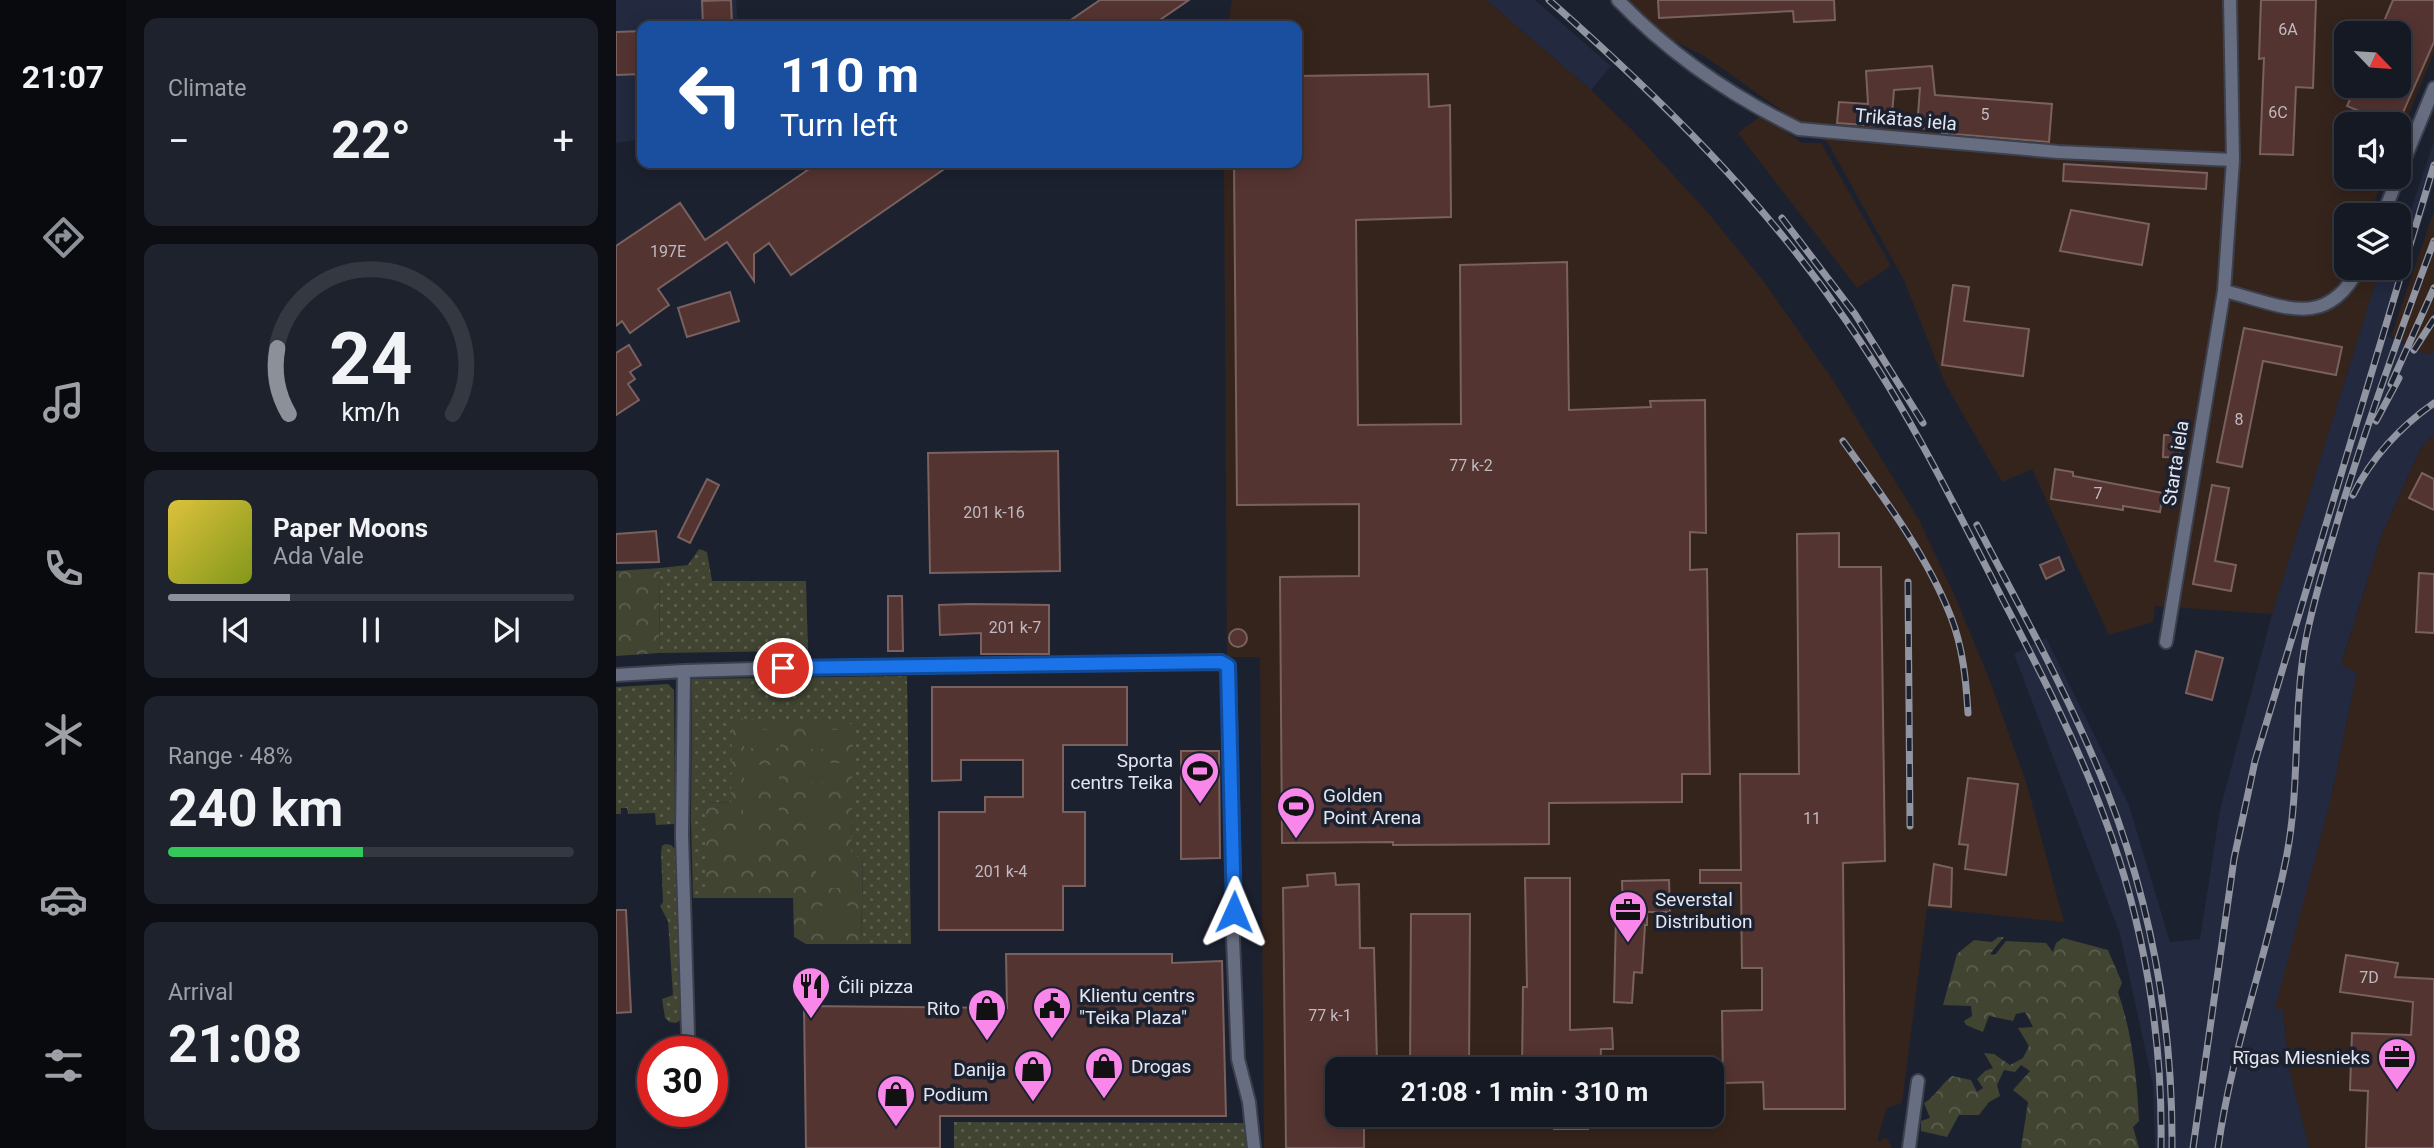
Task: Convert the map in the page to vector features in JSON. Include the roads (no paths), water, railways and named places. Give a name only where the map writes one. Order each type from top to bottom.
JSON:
[{"type":"street","name":"Trikātas iela","points":[[1618,0],[1643,27],[1690,63],[1773,116],[1799,129],[2059,152],[2233,160]]},
{"type":"street","name":"Starta iela","points":[[2166,642],[2224,291],[2233,160],[2230,0]]},
{"type":"street","points":[[2411,145],[2434,88]]},
{"type":"street","points":[[2224,291],[2293,309],[2309,310],[2328,304],[2352,280]]},
{"type":"street","points":[[616,675],[684,671],[1221,662],[1228,666],[1238,1059],[1249,1101],[1254,1148]]},
{"type":"street","points":[[684,671],[682,835],[688,1034]]},
{"type":"street","points":[[1909,1148],[1917,1081]]},
{"type":"railway","points":[[1549,0],[1630,74],[1707,150],[1779,232],[1868,353],[1948,492],[2070,735],[2119,858],[2148,981],[2159,1064],[2161,1148]]},
{"type":"railway","points":[[2193,1148],[2234,859],[2255,761],[2434,165]]},
{"type":"railway","points":[[1782,218],[1855,314],[1923,423]]},
{"type":"railway","points":[[2218,1148],[2232,1074],[2287,854],[2294,802],[2301,670],[2312,611],[2361,447],[2434,241]]},
{"type":"railway","points":[[2391,384],[2434,288]]},
{"type":"railway","points":[[2414,350],[2434,319]]},
{"type":"railway","points":[[2376,421],[2399,378]]},
{"type":"railway","points":[[2353,495],[2360,481],[2388,444],[2434,403]]},
{"type":"railway","points":[[1843,441],[1903,526],[1941,594],[1961,652],[1968,713]]},
{"type":"railway","points":[[1977,525],[2078,723],[2107,791],[2136,877],[2163,1011],[2172,1148]]},
{"type":"railway","points":[[1908,582],[1910,826]]},
{"type":"place","name":"Sporta centrs Teika","points":[[1200,805]]},
{"type":"place","name":"Golden Point Arena","points":[[1296,840]]},
{"type":"place","name":"Severstal Distribution","points":[[1628,944]]},
{"type":"place","name":"Čili pizza","points":[[811,1020]]},
{"type":"place","name":"Klientu centrs \"Teika Plaza\"","points":[[1052,1040]]},
{"type":"place","name":"Rito","points":[[987,1042]]},
{"type":"place","name":"Rīgas Miesnieks","points":[[2397,1091]]},
{"type":"place","name":"Drogas","points":[[1104,1100]]},
{"type":"place","name":"Danija","points":[[1033,1103]]},
{"type":"place","name":"Podium","points":[[896,1128]]}]
